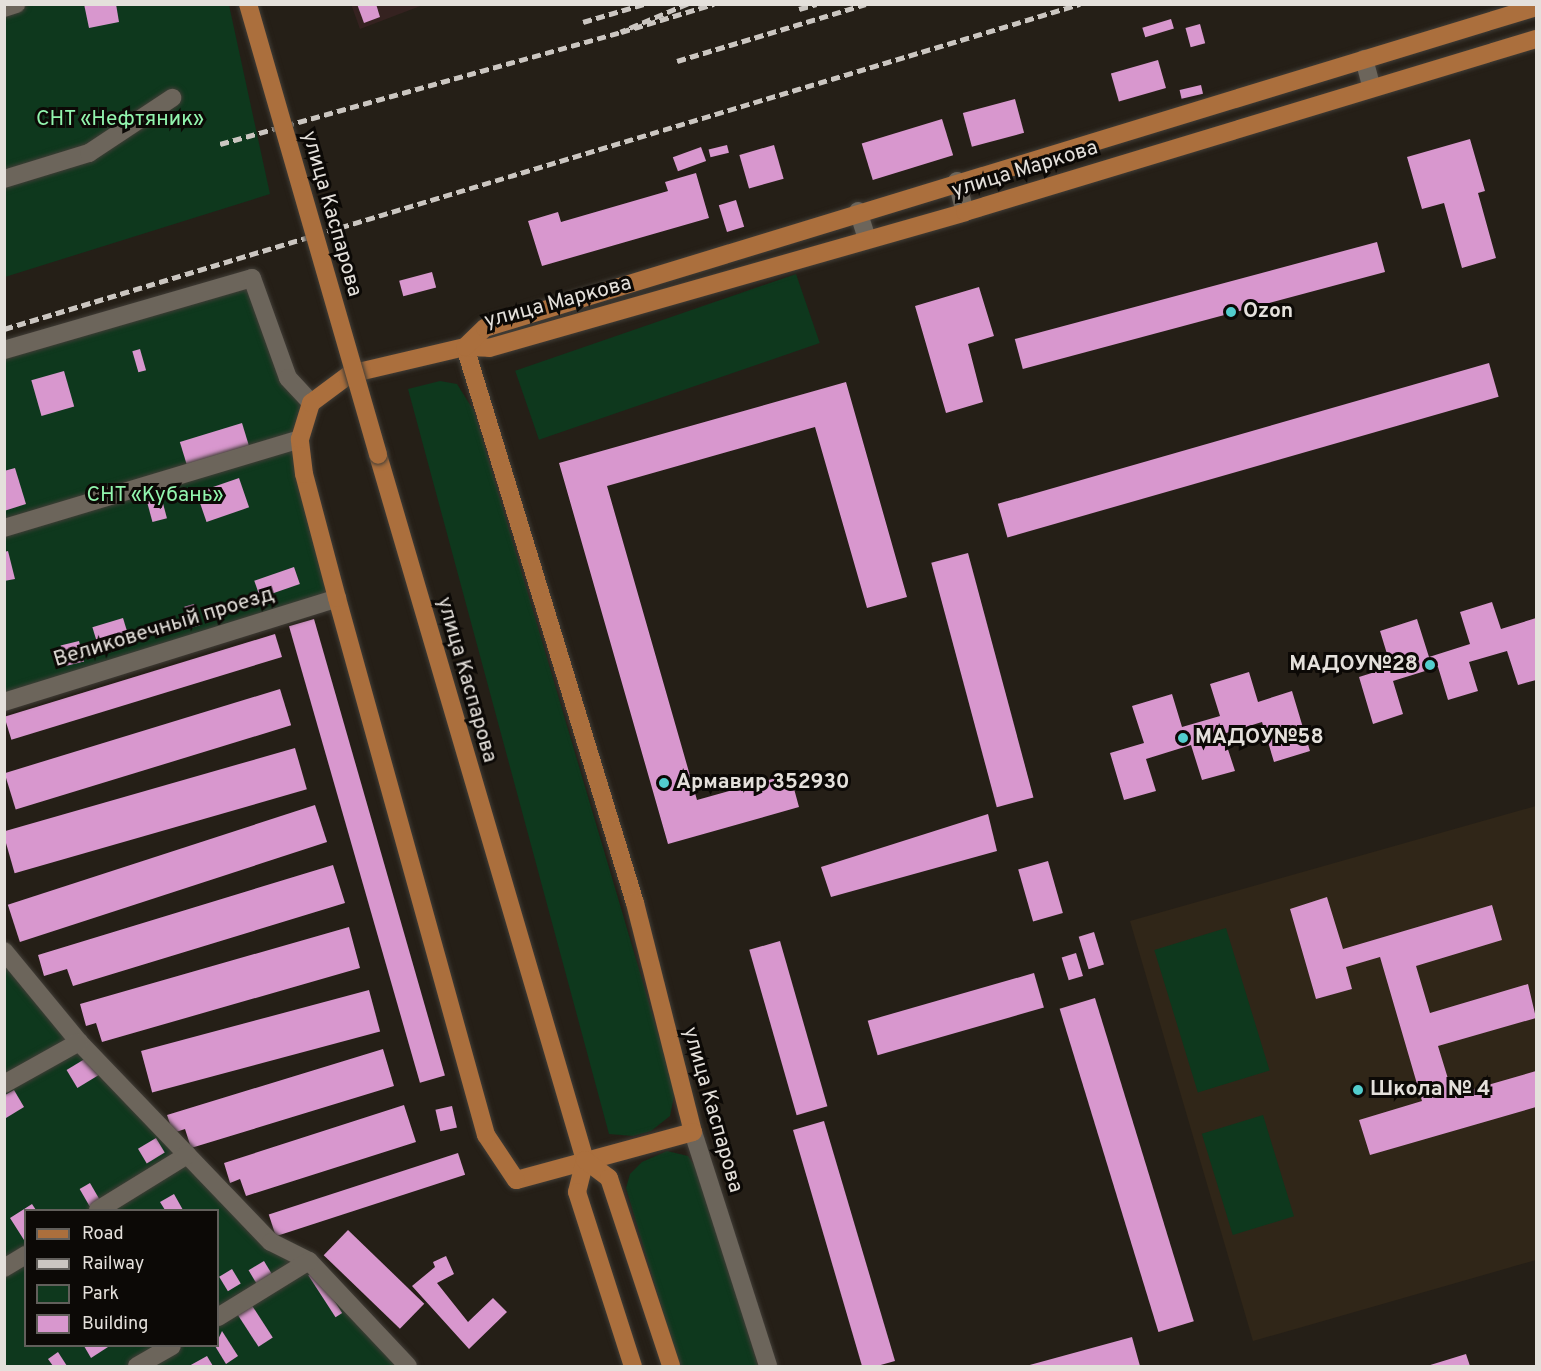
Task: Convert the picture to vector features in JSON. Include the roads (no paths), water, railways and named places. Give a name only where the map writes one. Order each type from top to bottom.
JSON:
[{"type":"main road","name":"улица Каспарова","points":[[248,4],[585,1160]]},
{"type":"main road","name":"улица Маркова","points":[[465,347],[485,328],[858,211],[1536,7]]},
{"type":"main road","name":"улица Маркова","points":[[465,347],[489,348],[965,212],[1536,39]]},
{"type":"main road","name":"улица Каспарова","points":[[465,347],[634,903],[693,1132]]},
{"type":"main road","points":[[465,347],[350,374],[311,403],[300,439],[304,474],[337,598],[486,1135],[516,1180],[693,1132]]},
{"type":"main road","points":[[585,1160],[609,1178],[671,1366]]},
{"type":"main road","points":[[585,1160],[577,1192],[633,1366]]},
{"type":"street","points":[[4,8],[16,4]]},
{"type":"street","points":[[1364,59],[1372,88]]},
{"type":"street","points":[[4,179],[89,153],[172,98]]},
{"type":"street","points":[[957,181],[965,212]]},
{"type":"street","points":[[858,211],[867,239]]},
{"type":"street","points":[[4,350],[252,278],[288,378],[311,403]]},
{"type":"street","points":[[4,528],[300,439]]},
{"type":"street","name":"Великовечный проезд","points":[[4,702],[337,598]]},
{"type":"street","points":[[4,951],[79,1042],[271,1242],[309,1261],[408,1366]]},
{"type":"street","points":[[4,1084],[79,1042]]},
{"type":"street","name":"улица Каспарова","points":[[693,1132],[768,1366]]},
{"type":"street","points":[[100,1209],[187,1155]]},
{"type":"street","points":[[4,1268],[24,1256]]},
{"type":"street","points":[[219,1316],[309,1261]]},
{"type":"street","points":[[137,1366],[170,1347]]},
{"type":"railway","points":[[583,22],[644,4]]},
{"type":"railway","points":[[688,4],[621,32],[714,4]]},
{"type":"railway","points":[[799,9],[816,4]]},
{"type":"railway","points":[[677,61],[866,4]]},
{"type":"railway","points":[[4,329],[1080,4]]},
{"type":"railway","points":[[220,144],[621,32]]},
{"type":"place","name":"Ozon","points":[[1231,312]]},
{"type":"place","name":"МАДОУ№28","points":[[1430,665]]},
{"type":"place","name":"МАДОУ№58","points":[[1183,738]]},
{"type":"place","name":"Армавир 352930","points":[[664,783]]},
{"type":"place","name":"Школа № 4","points":[[1358,1090]]},
{"type":"park label","name":"СНТ «Нефтяник»","points":[[120,120]]},
{"type":"park label","name":"СНТ «Кубань»","points":[[155,496]]}]
